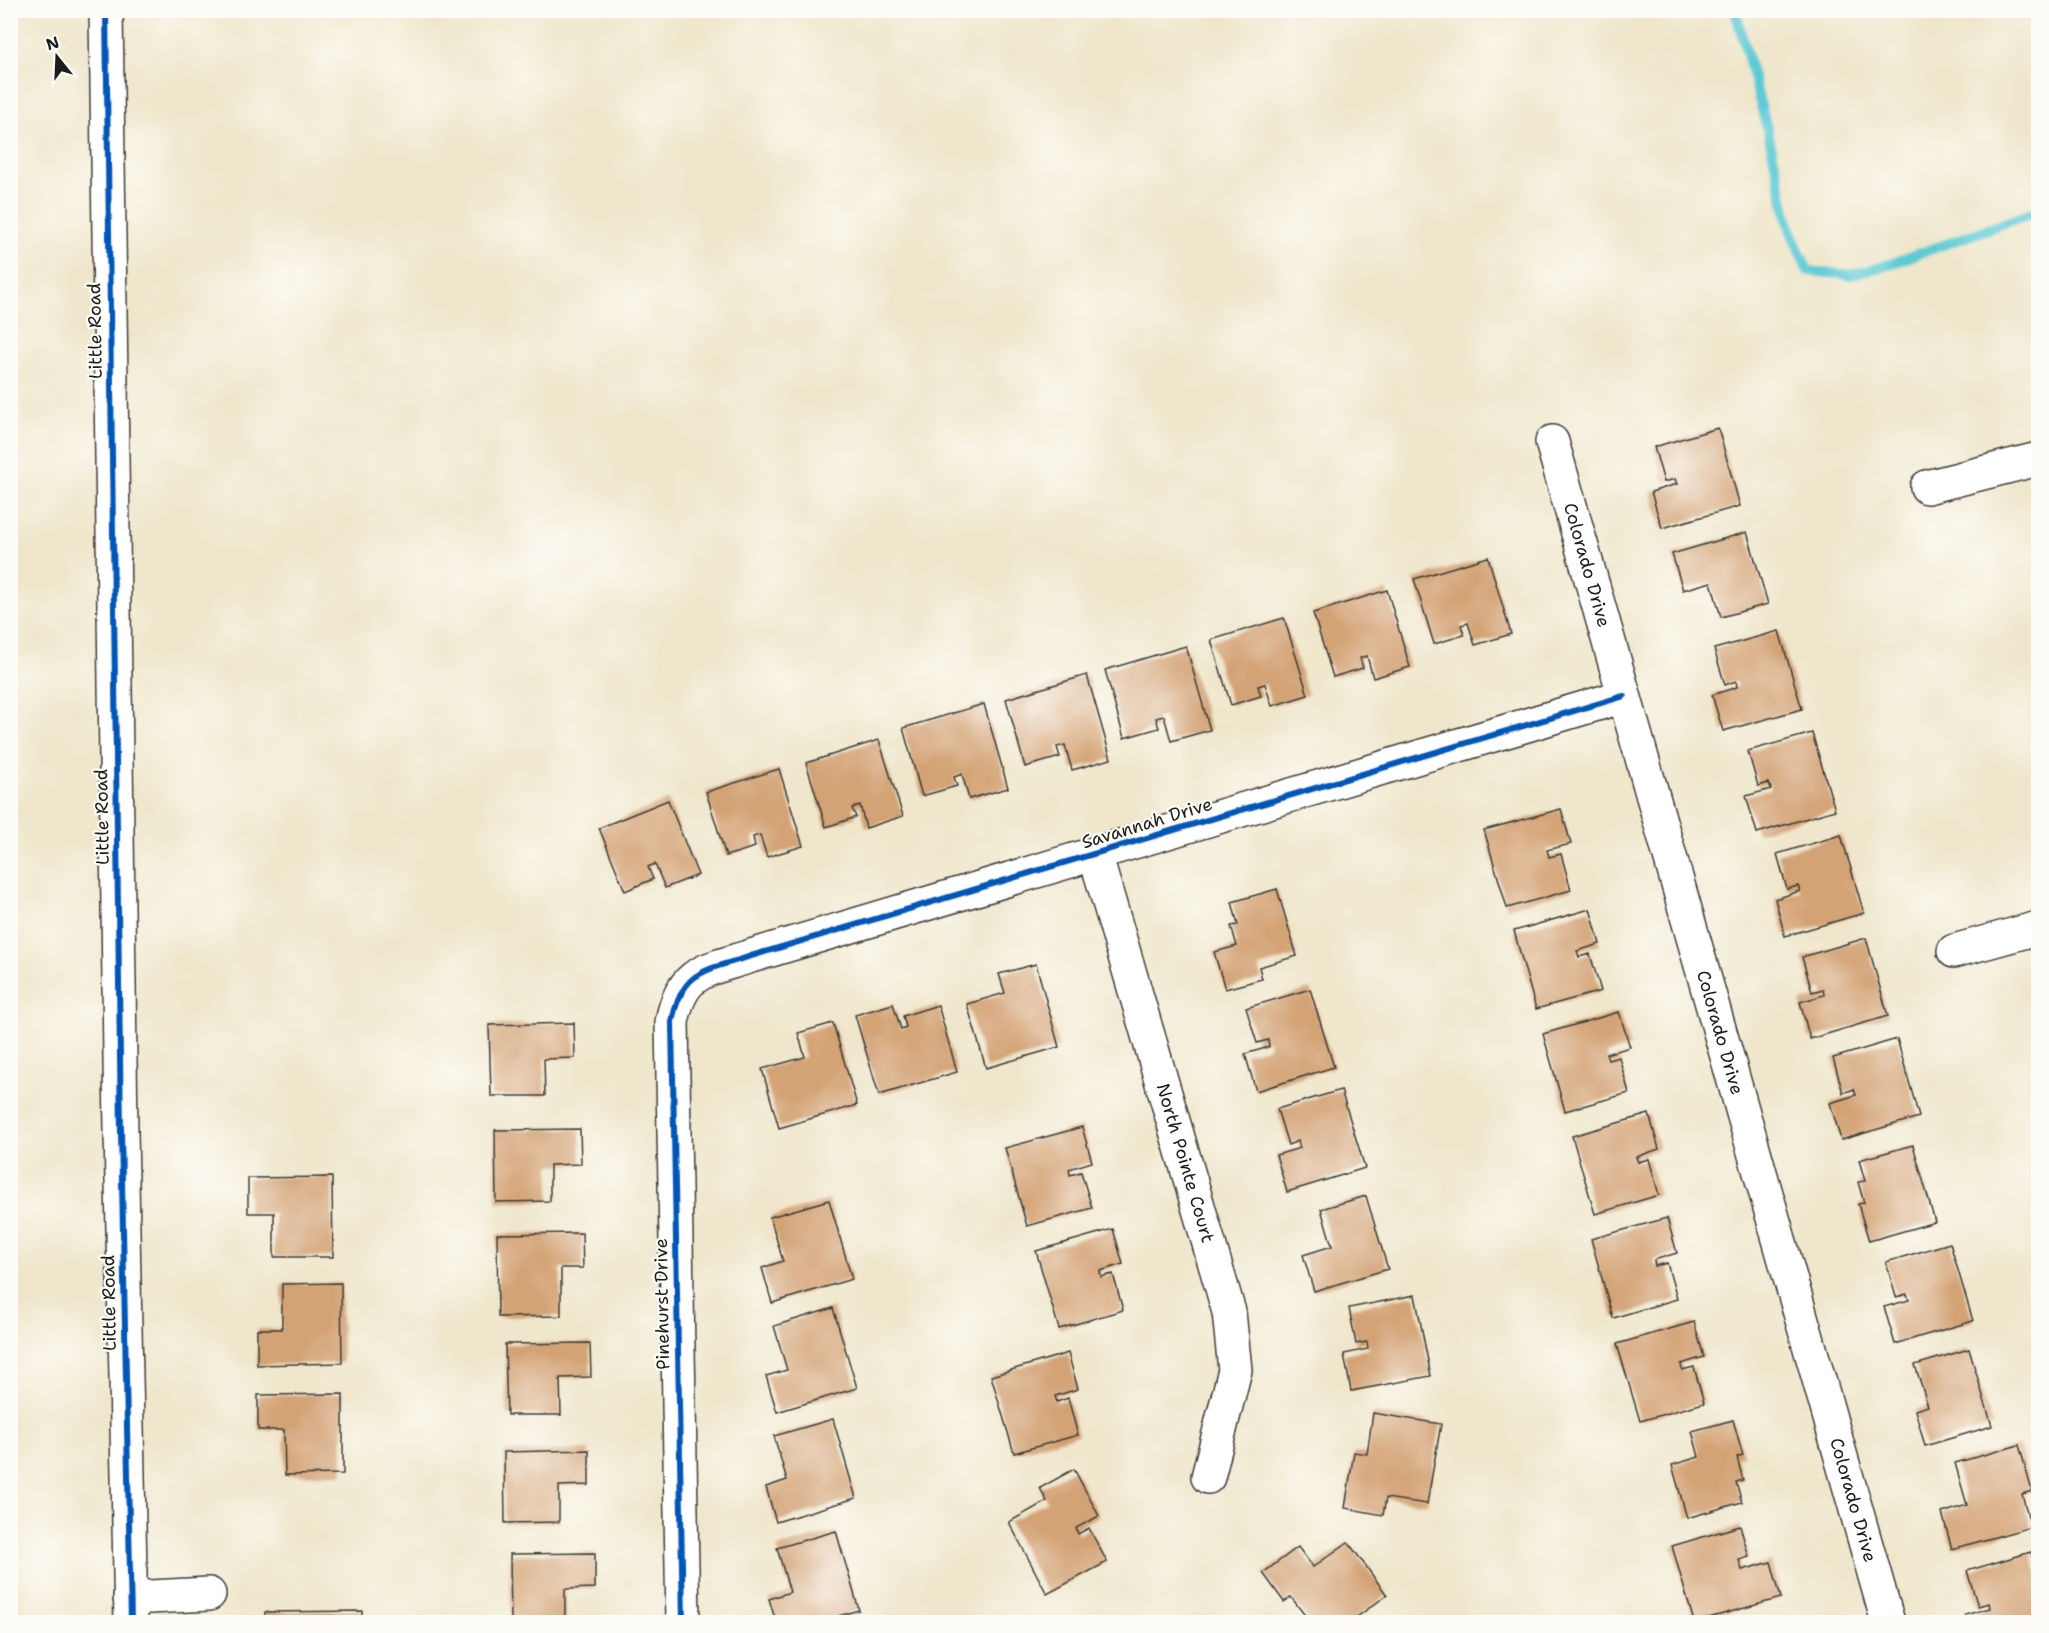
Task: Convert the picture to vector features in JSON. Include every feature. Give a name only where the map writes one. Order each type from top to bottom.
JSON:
[{"type":"street","name":"Little Road","points":[[106,10],[131,1610]]},
{"type":"street","name":"Colorado Drive","points":[[1552,442],[1888,1623]]},
{"type":"street","points":[[1927,487],[2038,459]]},
{"type":"street","name":"Savannah Drive","points":[[684,986],[698,973],[751,956],[1624,696]]},
{"type":"street","name":"North Pointe Court","points":[[1095,854],[1229,1312],[1236,1370],[1208,1477]]},
{"type":"street","points":[[1954,951],[2038,928]]},
{"type":"street","name":"Pinehurst Drive","points":[[683,1623],[672,1022],[675,1004],[684,986]]},
{"type":"street","points":[[131,1610],[209,1594]]},
{"type":"building","points":[[1718,428],[1740,506],[1662,528],[1651,492],[1677,484],[1675,479],[1664,482],[1654,447]]},
{"type":"building","points":[[1747,532],[1768,604],[1721,617],[1711,582],[1683,590],[1672,554]]},
{"type":"building","points":[[1488,557],[1511,634],[1475,645],[1468,623],[1461,625],[1464,635],[1434,644],[1414,579]]},
{"type":"building","points":[[1387,590],[1410,667],[1373,678],[1367,656],[1360,658],[1363,668],[1333,677],[1313,613]]},
{"type":"building","points":[[1284,618],[1308,695],[1272,706],[1265,684],[1258,686],[1261,696],[1231,705],[1211,640]]},
{"type":"building","points":[[1779,631],[1802,709],[1723,731],[1712,695],[1737,687],[1736,681],[1725,685],[1714,649]]},
{"type":"building","points":[[1186,646],[1210,730],[1171,741],[1164,716],[1156,718],[1159,728],[1124,738],[1105,670]]},
{"type":"building","points":[[1087,675],[1111,759],[1072,770],[1065,745],[1057,747],[1060,757],[1025,767],[1006,699]]},
{"type":"building","points":[[984,704],[1008,788],[969,799],[962,774],[954,777],[957,786],[922,796],[903,728]]},
{"type":"building","points":[[1812,733],[1835,810],[1757,833],[1746,796],[1771,789],[1769,783],[1758,786],[1748,751]]},
{"type":"building","points":[[879,740],[903,816],[866,828],[860,805],[852,808],[856,817],[826,827],[806,763]]},
{"type":"building","points":[[779,769],[803,846],[767,857],[760,835],[753,837],[755,847],[726,856],[706,792]]},
{"type":"building","points":[[668,800],[698,875],[665,888],[655,864],[648,867],[653,879],[625,891],[599,828]]},
{"type":"building","points":[[1561,809],[1571,844],[1547,850],[1549,857],[1561,854],[1571,890],[1507,908],[1484,830]]},
{"type":"building","points":[[1841,835],[1864,913],[1785,936],[1775,899],[1800,891],[1798,886],[1787,889],[1777,854]]},
{"type":"building","points":[[1277,889],[1297,956],[1259,967],[1262,979],[1225,989],[1214,952],[1237,946],[1231,926],[1238,925],[1232,902]]},
{"type":"building","points":[[1590,909],[1600,944],[1577,951],[1579,957],[1590,954],[1601,991],[1536,1009],[1514,931]]},
{"type":"building","points":[[1866,938],[1888,1016],[1810,1039],[1800,1002],[1824,995],[1823,989],[1812,992],[1802,957]]},
{"type":"building","points":[[1036,964],[1059,1047],[986,1068],[967,1004],[1005,993],[999,974]]},
{"type":"building","points":[[1310,989],[1334,1067],[1256,1091],[1245,1054],[1269,1047],[1268,1040],[1257,1043],[1246,1008]]},
{"type":"building","points":[[893,1004],[901,1029],[906,1027],[903,1016],[938,1005],[957,1072],[879,1095],[855,1015]]},
{"type":"building","points":[[1619,1012],[1630,1047],[1606,1054],[1608,1060],[1619,1057],[1629,1093],[1565,1111],[1543,1034]]},
{"type":"building","points":[[574,1023],[575,1058],[544,1059],[545,1096],[491,1096],[489,1025]]},
{"type":"building","points":[[833,1023],[857,1105],[779,1128],[762,1069],[805,1057],[798,1033]]},
{"type":"building","points":[[1897,1039],[1919,1117],[1841,1140],[1830,1103],[1856,1095],[1854,1089],[1843,1093],[1833,1058]]},
{"type":"building","points":[[1341,1090],[1365,1168],[1287,1192],[1276,1155],[1300,1148],[1298,1141],[1288,1145],[1277,1109]]},
{"type":"building","points":[[1649,1114],[1659,1149],[1636,1157],[1638,1162],[1649,1159],[1659,1195],[1595,1214],[1572,1136]]},
{"type":"building","points":[[1082,1127],[1092,1162],[1069,1169],[1070,1175],[1081,1172],[1092,1208],[1027,1226],[1005,1148]]},
{"type":"building","points":[[580,1129],[581,1164],[550,1165],[550,1201],[496,1202],[495,1130]]},
{"type":"building","points":[[1913,1145],[1935,1222],[1869,1241],[1858,1204],[1864,1203],[1858,1182],[1865,1181],[1859,1160]]},
{"type":"building","points":[[332,1177],[333,1257],[274,1257],[274,1213],[248,1213],[248,1178]]},
{"type":"building","points":[[1366,1196],[1388,1269],[1314,1291],[1303,1255],[1332,1246],[1321,1209]]},
{"type":"building","points":[[829,1200],[852,1279],[772,1303],[762,1268],[783,1261],[770,1217]]},
{"type":"building","points":[[1667,1218],[1677,1253],[1654,1260],[1655,1266],[1667,1263],[1677,1299],[1613,1318],[1591,1239]]},
{"type":"building","points":[[1113,1229],[1123,1264],[1100,1271],[1101,1277],[1113,1274],[1123,1310],[1059,1329],[1036,1251]]},
{"type":"building","points":[[582,1233],[583,1268],[561,1268],[561,1316],[498,1317],[497,1234]]},
{"type":"building","points":[[1950,1243],[1973,1321],[1895,1344],[1884,1307],[1909,1300],[1907,1294],[1896,1297],[1886,1262]]},
{"type":"building","points":[[341,1283],[342,1363],[257,1365],[257,1329],[282,1329],[282,1284]]},
{"type":"building","points":[[1415,1295],[1431,1376],[1351,1391],[1344,1354],[1368,1349],[1367,1342],[1356,1344],[1349,1308]]},
{"type":"building","points":[[833,1308],[857,1388],[777,1412],[766,1376],[787,1370],[774,1326]]},
{"type":"building","points":[[1694,1322],[1704,1357],[1681,1364],[1682,1370],[1694,1367],[1704,1403],[1640,1421],[1617,1344]]},
{"type":"building","points":[[590,1343],[591,1377],[560,1378],[561,1415],[507,1415],[505,1344]]},
{"type":"building","points":[[1969,1349],[1992,1426],[1925,1446],[1915,1410],[1928,1406],[1915,1365]]},
{"type":"building","points":[[1068,1353],[1078,1389],[1055,1396],[1057,1402],[1068,1398],[1078,1435],[1014,1453],[991,1376]]},
{"type":"building","points":[[343,1394],[343,1474],[285,1475],[284,1430],[258,1430],[258,1395]]},
{"type":"building","points":[[1373,1413],[1441,1424],[1427,1504],[1386,1498],[1383,1515],[1345,1508],[1354,1452],[1367,1454]]},
{"type":"building","points":[[833,1419],[856,1498],[776,1522],[766,1487],[787,1480],[774,1436]]},
{"type":"building","points":[[1733,1420],[1743,1455],[1737,1457],[1743,1480],[1736,1482],[1742,1502],[1687,1518],[1672,1465],[1699,1457],[1692,1431]]},
{"type":"building","points":[[2019,1445],[2032,1491],[2022,1494],[2031,1527],[1952,1549],[1942,1513],[1967,1505],[1955,1463]]},
{"type":"building","points":[[589,1450],[589,1485],[559,1486],[559,1522],[505,1523],[504,1452]]},
{"type":"building","points":[[1074,1469],[1099,1516],[1076,1528],[1078,1534],[1089,1528],[1107,1562],[1047,1594],[1009,1522],[1047,1501],[1040,1488]]},
{"type":"building","points":[[1740,1526],[1749,1557],[1739,1560],[1742,1570],[1771,1562],[1781,1598],[1694,1622],[1672,1546]]},
{"type":"building","points":[[836,1531],[859,1610],[817,1622],[776,1622],[769,1599],[790,1592],[777,1548]]},
{"type":"building","points":[[1348,1542],[1387,1595],[1350,1622],[1310,1622],[1291,1597],[1284,1602],[1263,1573],[1298,1547],[1313,1567]]},
{"type":"building","points":[[2031,1552],[2038,1576],[2038,1622],[1967,1622],[1965,1615],[1990,1608],[1989,1603],[1978,1606],[1967,1571]]},
{"type":"building","points":[[595,1553],[595,1588],[565,1589],[565,1622],[511,1622],[510,1554]]},
{"type":"building","points":[[362,1611],[362,1622],[265,1622],[265,1612]]},
{"type":"waterway","points":[[1735,10],[1768,132],[1790,229],[1808,271],[1851,275],[1884,266],[2038,211]]},
{"type":"cycle path","points":[[106,10],[121,1132],[131,1622]]},
{"type":"cycle path","points":[[683,1622],[672,1022],[682,991],[690,982],[709,970],[751,956],[1624,696]]}]
